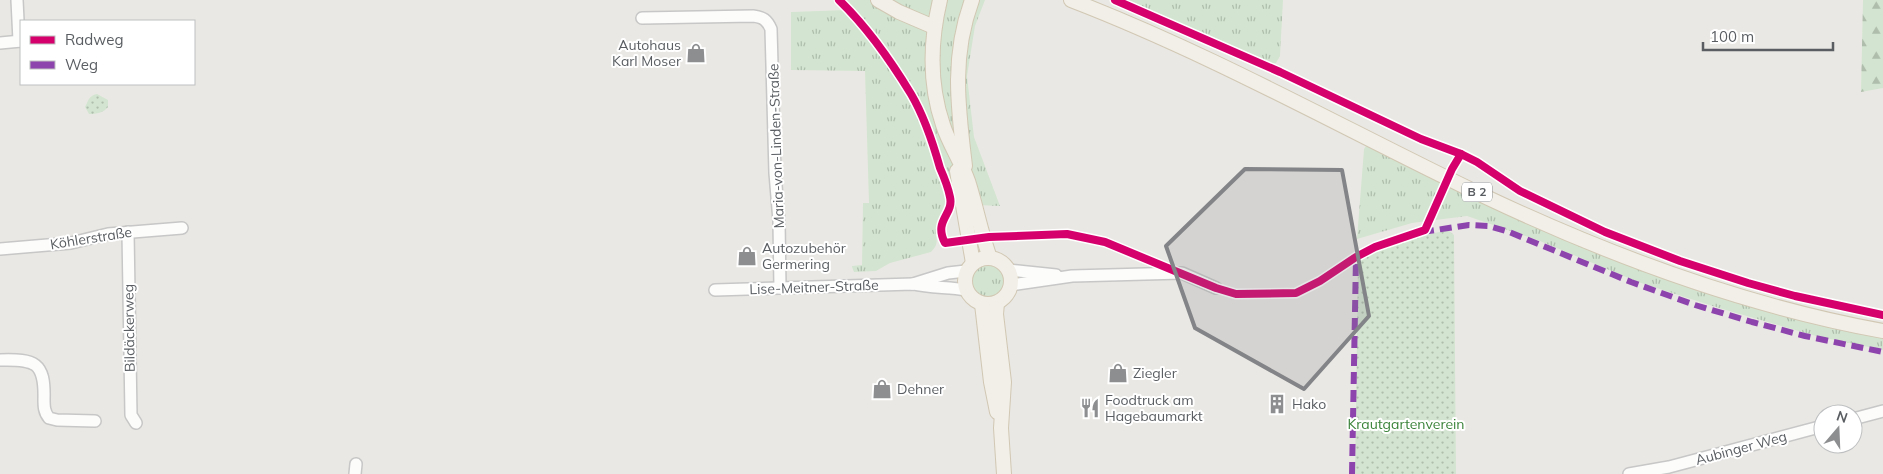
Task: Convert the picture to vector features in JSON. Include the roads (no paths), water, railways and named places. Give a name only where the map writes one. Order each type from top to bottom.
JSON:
[{"type":"main road","points":[[878,0],[899,12],[934,27]]},
{"type":"main road","points":[[940,0],[934,27],[932,66],[935,98],[943,126],[967,179]]},
{"type":"main road","points":[[972,0],[963,34],[957,74],[959,117],[967,179],[982,236],[990,258]]},
{"type":"main road","name":"B 2","points":[[1071,0],[1228,68],[1486,197],[1576,237],[1702,286],[1829,320],[1883,331]]},
{"type":"main road","points":[[954,151],[970,267]]},
{"type":"main road","points":[[990,258],[1003,264],[1008,270],[1011,276],[1011,285],[1007,295],[997,303],[982,304],[970,297],[964,280],[970,267],[982,259],[990,258]]},
{"type":"main road","points":[[997,303],[996,314],[1004,382],[1001,428],[1004,474]]},
{"type":"main road","points":[[982,304],[991,382],[1001,428]]},
{"type":"street","points":[[0,43],[20,41],[17,0]]},
{"type":"street","name":"Maria-von-Linden-Straße","points":[[642,18],[760,16],[766,20],[771,28],[780,288]]},
{"type":"street","name":"Köhlerstraße","points":[[0,249],[71,243],[108,234],[182,228]]},
{"type":"street","name":"Bildäckerweg","points":[[128,232],[131,409],[136,423]]},
{"type":"street","name":"Lise-Meitner-Straße","points":[[912,284],[970,267]]},
{"type":"street","points":[[1008,270],[1072,276]]},
{"type":"street","points":[[1011,285],[1072,276],[1182,273],[1216,288]]},
{"type":"street","name":"Lise-Meitner-Straße","points":[[715,290],[912,284],[930,288],[948,287],[966,290]]},
{"type":"street","points":[[0,360],[27,361],[39,368],[44,378],[44,410],[49,418],[95,421]]},
{"type":"street","points":[[1863,416],[1883,411]]},
{"type":"street","name":"Aubinger Weg","points":[[1629,474],[1669,467],[1813,429]]},
{"type":"place","name":"Autohaus Karl Moser","points":[[696,53]]},
{"type":"place","name":"Autozubehör Germering","points":[[747,256]]},
{"type":"place","name":"Ziegler","points":[[1118,373]]},
{"type":"place","name":"Dehner","points":[[882,389]]},
{"type":"place","name":"Hako","points":[[1277,404]]},
{"type":"place","name":"Foodtruck am Hagebaumarkt","points":[[1090,408]]},
{"type":"park label","name":"Krautgartenverein","points":[[1406,424]]}]
